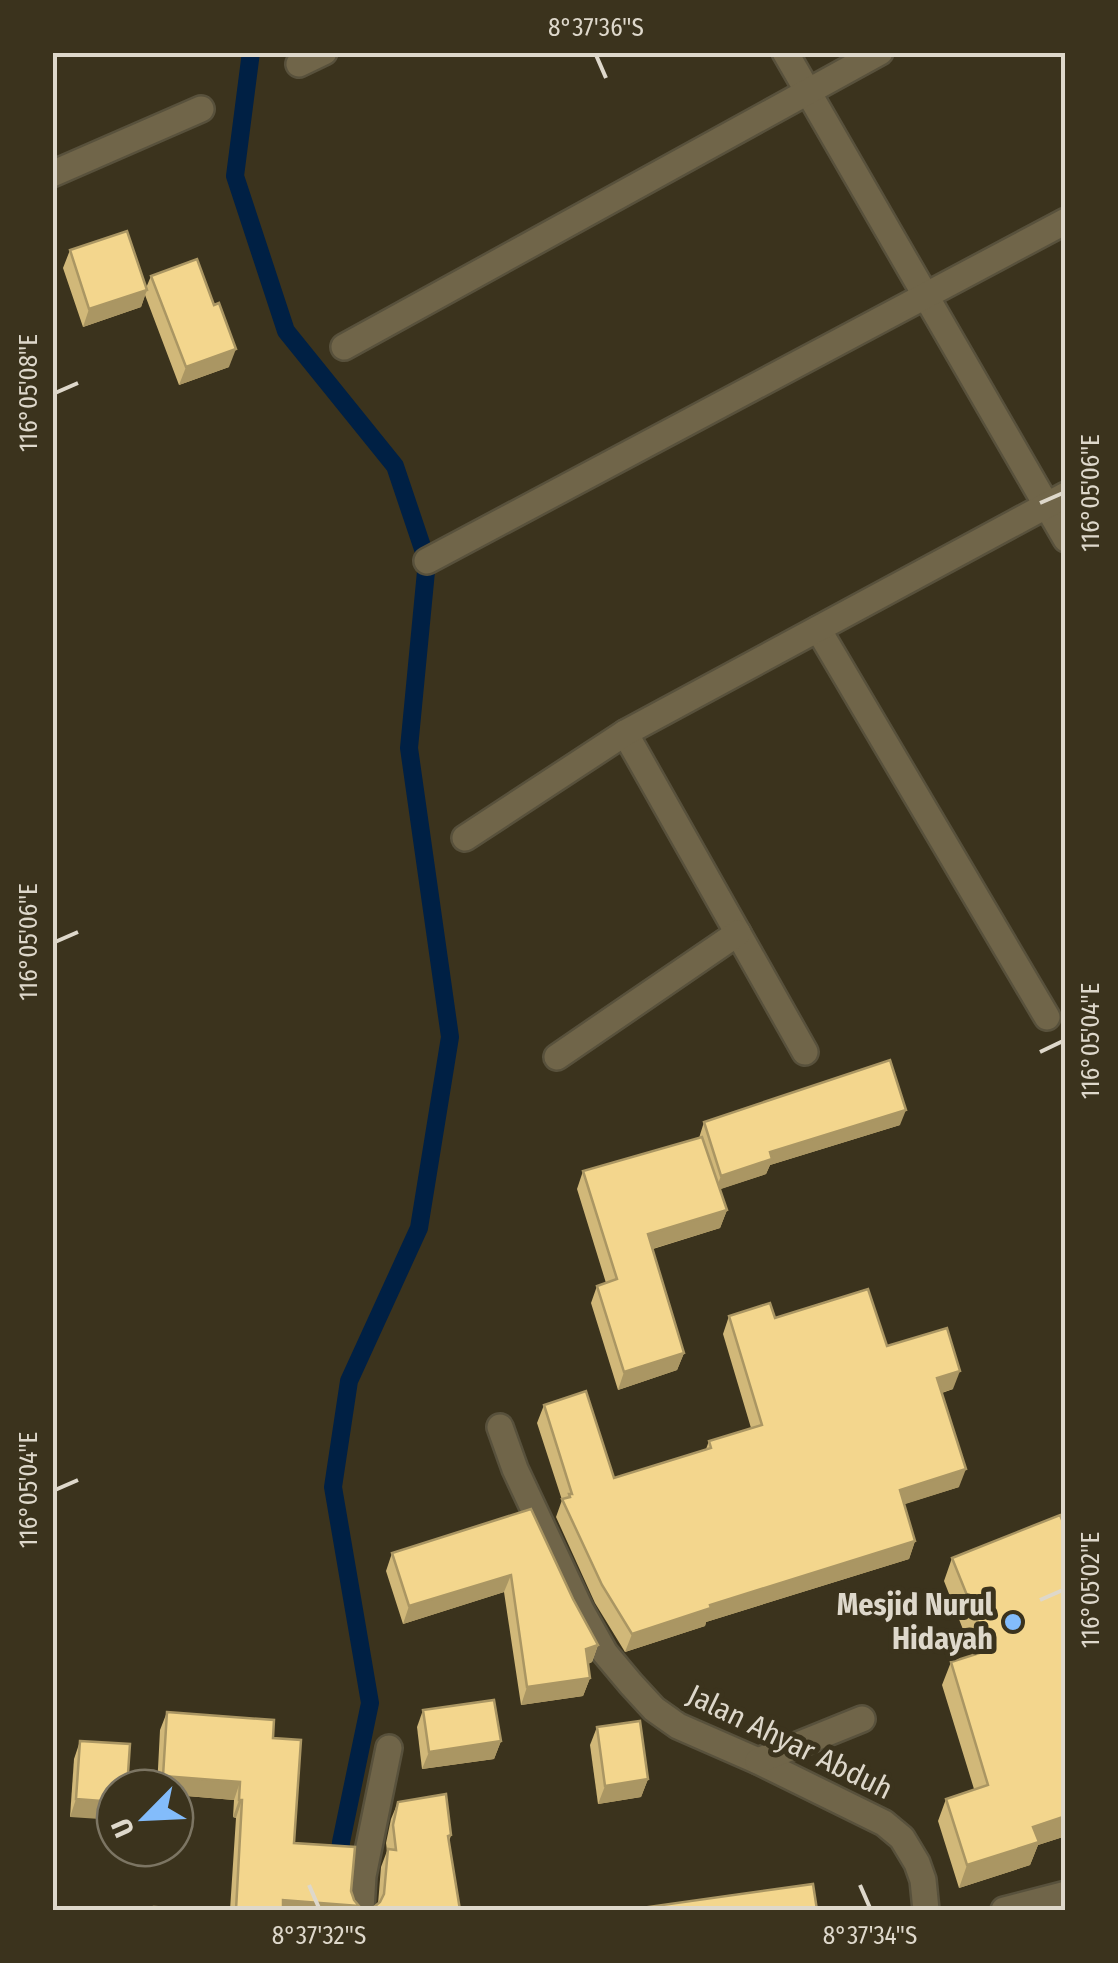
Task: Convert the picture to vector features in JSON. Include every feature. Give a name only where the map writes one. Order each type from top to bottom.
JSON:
[{"type":"street","points":[[299,64],[324,52]]},
{"type":"street","points":[[785,52],[926,298],[1056,500],[1066,539]]},
{"type":"street","points":[[344,347],[880,52]]},
{"type":"street","points":[[52,174],[201,109]]},
{"type":"street","points":[[427,561],[1066,221]]},
{"type":"street","points":[[465,838],[625,734],[1056,500]]},
{"type":"street","points":[[818,628],[1046,1016]]},
{"type":"street","points":[[625,734],[804,1052]]},
{"type":"street","points":[[557,1057],[738,933]]},
{"type":"street","name":"Jalan Ahyar Abduh","points":[[500,1427],[515,1468],[605,1654],[654,1709],[678,1726],[884,1822],[902,1838],[918,1863],[926,1910]]},
{"type":"street","points":[[758,1761],[862,1719]]},
{"type":"street","points":[[361,1910],[363,1876],[389,1748]]},
{"type":"street","points":[[1004,1910],[1066,1894]]},
{"type":"building","points":[[127,231],[147,290],[89,309],[70,250]]},
{"type":"building","points":[[197,259],[236,349],[186,367],[151,276]]},
{"type":"building","points":[[890,1060],[906,1110],[770,1152],[772,1159],[721,1176],[704,1122]]},
{"type":"building","points":[[702,1137],[727,1210],[648,1234],[684,1353],[624,1372],[597,1286],[617,1279],[583,1171]]},
{"type":"building","points":[[868,1289],[887,1346],[947,1328],[960,1371],[937,1378],[966,1469],[900,1490],[915,1541],[710,1605],[711,1608],[632,1634],[602,1585],[562,1499],[572,1494],[544,1405],[586,1391],[614,1478],[711,1448],[709,1441],[762,1425],[729,1316],[770,1303],[775,1318]]},
{"type":"building","points":[[531,1509],[598,1645],[586,1649],[590,1678],[527,1687],[511,1575],[409,1606],[392,1553]]},
{"type":"building","points":[[1060,1515],[1066,1529],[1066,1816],[1033,1827],[1039,1842],[967,1865],[946,1799],[988,1785],[951,1662],[989,1650],[952,1558]]},
{"type":"building","points":[[494,1700],[501,1741],[429,1752],[423,1710]]},
{"type":"building","points":[[167,1712],[274,1720],[273,1738],[301,1740],[294,1843],[355,1847],[351,1891],[359,1906],[283,1900],[283,1910],[236,1910],[240,1782],[195,1778],[195,1768],[164,1768]]},
{"type":"building","points":[[640,1721],[648,1779],[605,1786],[597,1727]]},
{"type":"building","points":[[80,1741],[130,1744],[128,1768],[95,1768],[95,1800],[76,1799]]},
{"type":"building","points":[[446,1794],[451,1835],[448,1836],[460,1910],[374,1907],[384,1894],[388,1849],[396,1850],[393,1825],[398,1802]]},
{"type":"building","points":[[813,1884],[817,1910],[648,1910],[648,1907]]},
{"type":"building","points":[[154,1907],[206,1910],[154,1910]]},
{"type":"waterway","points":[[251,52],[235,176],[286,331],[395,466],[427,561],[409,748],[450,1037],[419,1228],[349,1381],[333,1487],[370,1703],[341,1842],[338,1910]]},
{"type":"place","name":"Mesjid Nurul Hidayah","points":[[1013,1622]]}]
